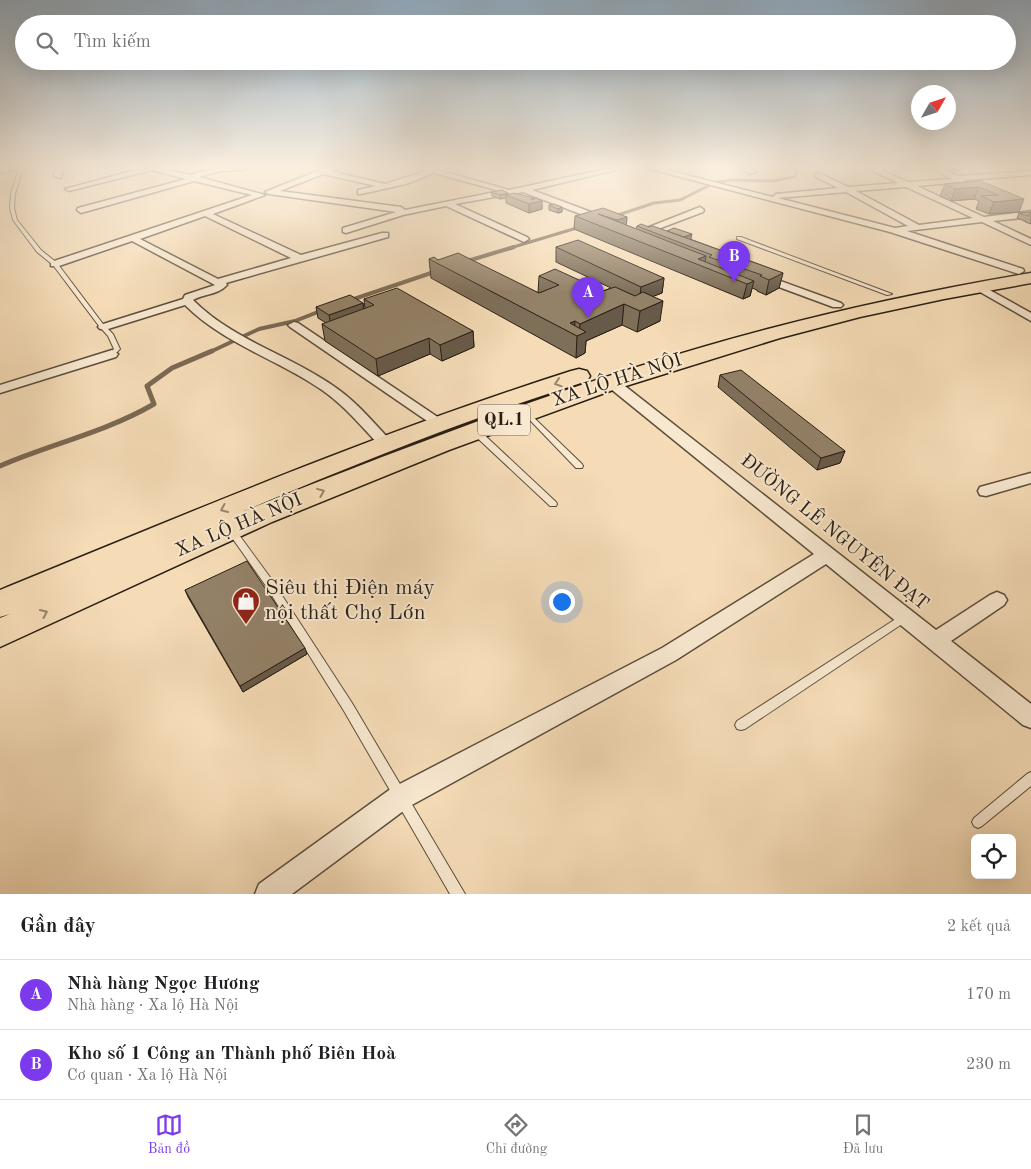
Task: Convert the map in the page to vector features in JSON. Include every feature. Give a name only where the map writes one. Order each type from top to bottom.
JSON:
[{"type":"highway","name":"XA LỘ HÀ NỘI","points":[[0,604],[269,489],[438,422],[608,375],[715,349],[840,315],[977,286],[1027,272]]},
{"type":"highway","points":[[608,375],[707,338],[838,305],[889,294],[1027,272]]},
{"type":"highway","name":"XA LỘ HÀ NỘI","points":[[0,633],[230,528],[474,430],[525,412],[608,375]]},
{"type":"street","points":[[56,264],[219,210]]},
{"type":"street","points":[[392,210],[410,212]]},
{"type":"street","points":[[346,230],[419,210]]},
{"type":"street","points":[[461,210],[524,239]]},
{"type":"street","points":[[577,210],[613,223]]},
{"type":"street","points":[[657,240],[636,232],[700,210]]},
{"type":"street","points":[[815,210],[893,230],[1027,272]]},
{"type":"street","points":[[883,210],[915,226]]},
{"type":"street","points":[[959,210],[1031,242]]},
{"type":"street","points":[[893,230],[1031,212]]},
{"type":"street","points":[[207,214],[299,258]]},
{"type":"street","points":[[218,282],[385,235]]},
{"type":"street","points":[[104,327],[187,301],[190,297],[222,285],[132,238]]},
{"type":"street","points":[[747,272],[838,305]]},
{"type":"street","points":[[977,286],[1031,318]]},
{"type":"street","points":[[187,301],[215,325],[329,388],[362,418],[385,443]]},
{"type":"street","points":[[294,325],[438,422]]},
{"type":"street","points":[[0,389],[112,354]]},
{"type":"street","name":"ĐƯỜNG LÊ NGUYÊN ĐẠT","points":[[608,375],[826,555],[1031,718]]},
{"type":"street","points":[[986,491],[1031,478]]},
{"type":"street","points":[[269,894],[401,797],[669,654],[826,555]]},
{"type":"street","points":[[934,641],[996,600]]},
{"type":"lane","points":[[13,210],[16,220],[39,251],[56,264],[115,342],[117,350],[112,354]]},
{"type":"lane","points":[[739,238],[889,294]]},
{"type":"lane","points":[[525,412],[579,466]]},
{"type":"lane","points":[[474,430],[552,504]]},
{"type":"lane","points":[[230,528],[269,583],[348,707],[458,894]]},
{"type":"lane","points":[[741,725],[905,617]]},
{"type":"lane","points":[[978,822],[1031,778]]},
{"type":"building","points":[[597,210],[608,210],[627,217],[617,220],[598,214],[706,256],[698,259],[754,281],[747,284],[575,216]]},
{"type":"building","points":[[1031,212],[1028,216],[1019,213]]},
{"type":"building","points":[[641,224],[649,227],[653,226],[783,273],[769,280],[760,276],[762,275],[709,257],[712,255],[637,226]]},
{"type":"building","points":[[674,228],[692,234],[684,237],[667,231]]},
{"type":"building","points":[[578,240],[664,278],[641,287],[556,247]]},
{"type":"building","points":[[458,253],[539,293],[559,285],[539,276],[555,269],[603,291],[615,287],[635,296],[643,292],[663,301],[640,311],[624,304],[580,324],[575,321],[570,323],[586,332],[577,336],[429,259],[434,257],[438,260]]},
{"type":"building","points":[[397,288],[473,331],[440,345],[429,338],[376,359],[322,324],[374,305],[364,299]]},
{"type":"building","points":[[350,295],[363,303],[329,315],[316,307]]},
{"type":"building","points":[[741,370],[845,451],[821,458],[720,375]]},
{"type":"building","name":"Siêu thị Điện máy nội thất Chợ Lớn","points":[[247,561],[305,648],[240,686],[185,590]]},
{"type":"waterway","points":[[612,217],[634,210]]},
{"type":"waterway","points":[[510,248],[580,227]]},
{"type":"waterway","points":[[464,262],[514,247]]},
{"type":"waterway","points":[[348,301],[437,271]]},
{"type":"waterway","points":[[210,352],[259,329],[295,321],[323,310]]},
{"type":"waterway","points":[[0,466],[136,414],[154,404],[147,386],[172,368],[212,351]]},
{"type":"place","name":"Kho số 1 Công an Thành phố Biên Hoà","points":[[734,282]]},
{"type":"place","name":"Nhà hàng Ngọc Hương","points":[[588,318]]},
{"type":"place","name":"Siêu thị Điện máy nội thất Chợ Lớn","points":[[246,625]]}]
